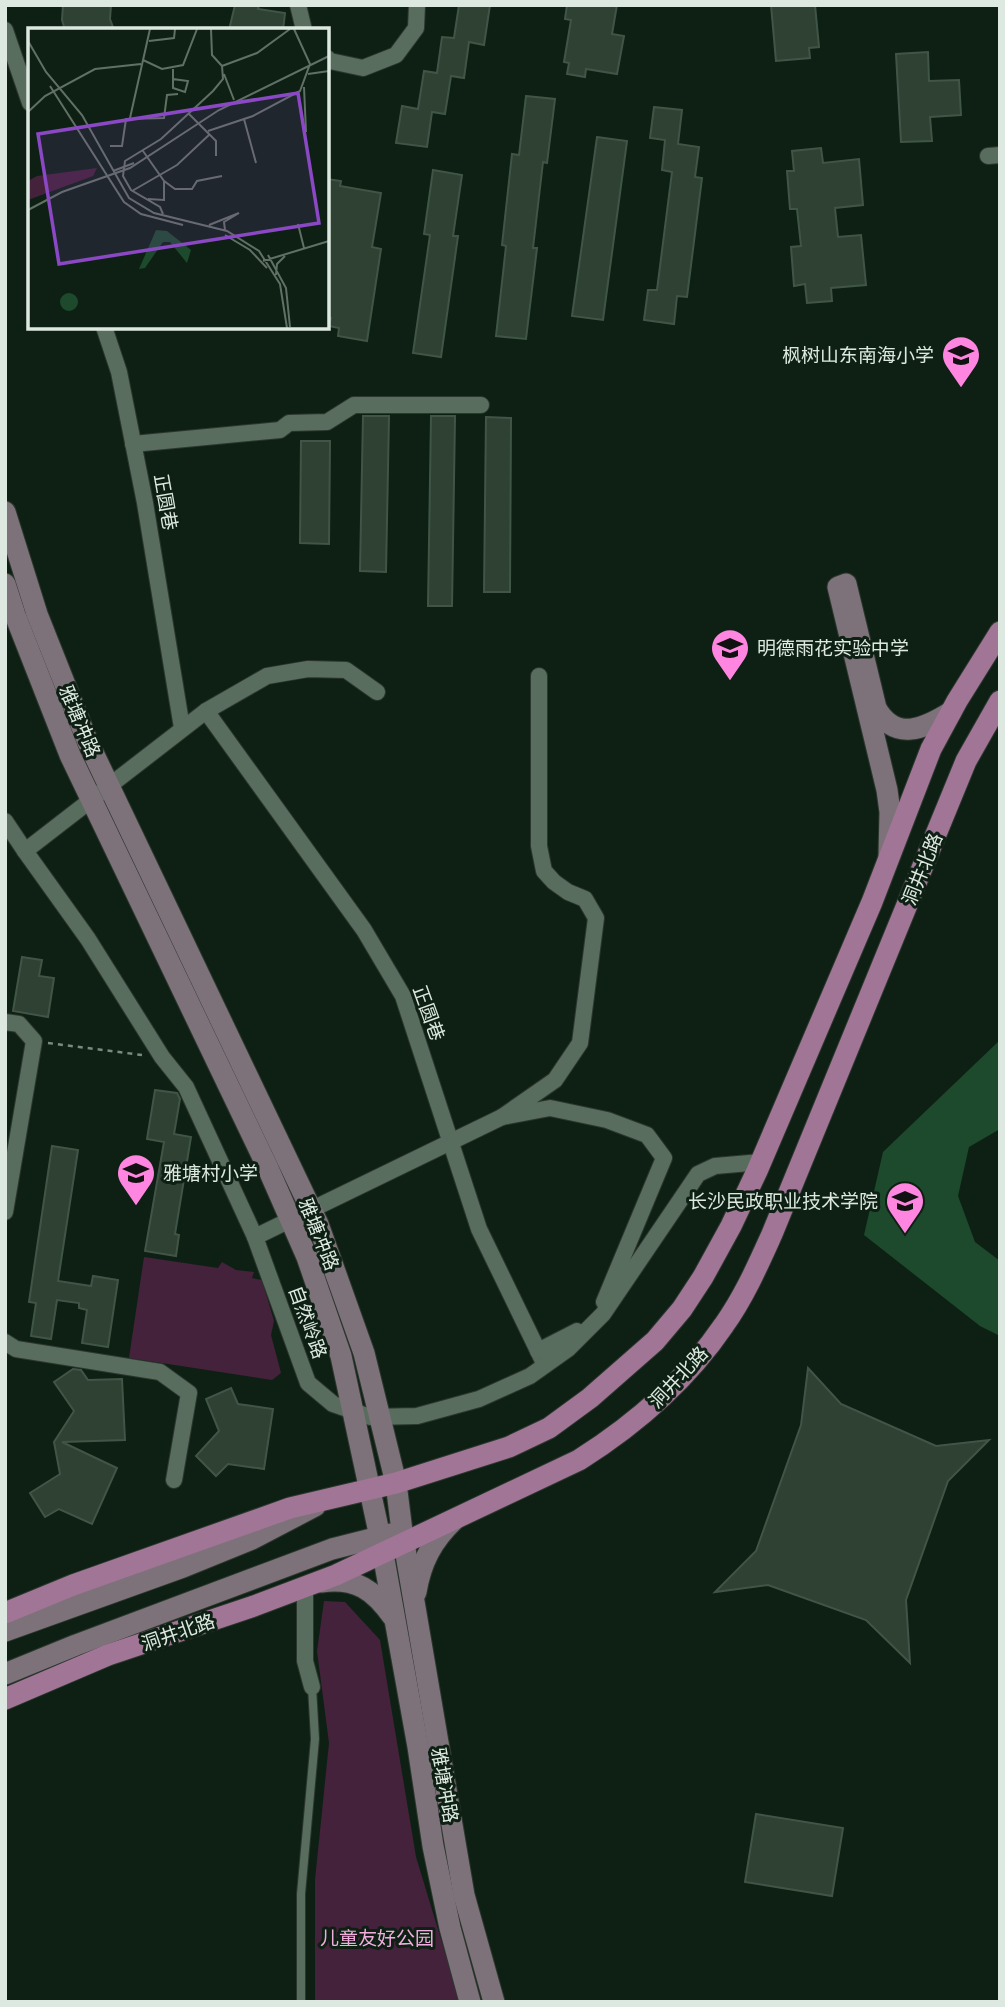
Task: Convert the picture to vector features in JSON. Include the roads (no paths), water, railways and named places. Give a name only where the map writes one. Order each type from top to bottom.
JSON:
[{"type":"main road","name":"洞井北路","points":[[5,1613],[73,1585],[290,1508],[396,1483],[509,1447],[548,1428],[590,1398],[655,1341],[689,1299],[731,1226],[761,1162],[887,865],[931,749],[1000,632]]},
{"type":"main road","name":"洞井北路","points":[[5,1699],[108,1655],[254,1606],[336,1575],[381,1545],[455,1518],[579,1460],[614,1438],[660,1400],[694,1364],[724,1325],[750,1281],[772,1234],[966,761],[1000,701]]},
{"type":"street","points":[[298,5],[304,28]]},
{"type":"street","points":[[329,60],[363,68],[396,55],[416,28],[418,5]]},
{"type":"street","points":[[5,30],[28,97]]},
{"type":"street","name":"正圆巷","points":[[105,329],[119,372],[145,503],[182,728]]},
{"type":"street","points":[[133,444],[280,429],[289,424],[327,422],[354,405],[481,405]]},
{"type":"street","name":"雅塘冲路","points":[[5,512],[37,614],[87,740],[311,1210],[364,1353],[396,1483],[464,1895],[494,2002]]},
{"type":"street","name":"雅塘冲路","points":[[5,584],[70,755],[261,1154],[307,1257],[341,1356],[371,1489],[433,1846],[450,1928],[470,2002]]},
{"type":"street","points":[[887,865],[890,840],[887,790],[838,587],[846,584],[876,708],[881,717],[897,728],[917,729],[951,712]]},
{"type":"street","points":[[25,851],[206,710],[267,676],[308,669],[346,670],[377,692]]},
{"type":"street","points":[[256,1237],[502,1117],[555,1080],[580,1043],[596,918],[585,899],[568,892],[544,871],[539,846],[539,676]]},
{"type":"street","name":"正圆巷","points":[[206,710],[364,930],[402,996],[479,1229],[541,1358]]},
{"type":"street","name":"自然岭路","points":[[5,821],[88,939],[162,1057],[186,1087],[256,1237],[308,1383],[333,1404],[370,1417],[418,1416],[479,1399],[530,1376],[541,1358],[568,1349],[603,1314],[698,1174],[715,1166],[761,1162]]},
{"type":"street","points":[[5,1022],[19,1024],[34,1041],[5,1212]]},
{"type":"street","points":[[502,1117],[550,1108],[607,1120],[647,1135],[664,1158],[601,1308],[575,1334],[541,1358]]},
{"type":"street","points":[[5,1342],[16,1349],[160,1372],[189,1393],[174,1480]]},
{"type":"street","points":[[5,1631],[183,1567],[252,1539],[329,1499]]},
{"type":"street","points":[[415,1611],[416,1590],[425,1558],[439,1534],[455,1518]]},
{"type":"street","points":[[5,1674],[332,1549],[381,1545]]},
{"type":"street","points":[[312,1687],[305,1661],[308,1585],[347,1581],[362,1586],[376,1595],[395,1619]]},
{"type":"lane","points":[[301,2002],[301,1894],[315,1739],[312,1687]]},
{"type":"place","name":"枫树山东南海小学","points":[[961,389]]},
{"type":"place","name":"明德雨花实验中学","points":[[730,682]]},
{"type":"place","name":"雅塘村小学","points":[[136,1207]]},
{"type":"place","name":"长沙民政职业技术学院","points":[[905,1235]]},
{"type":"park label","name":"儿童友好公园","points":[[377,1938]]}]
